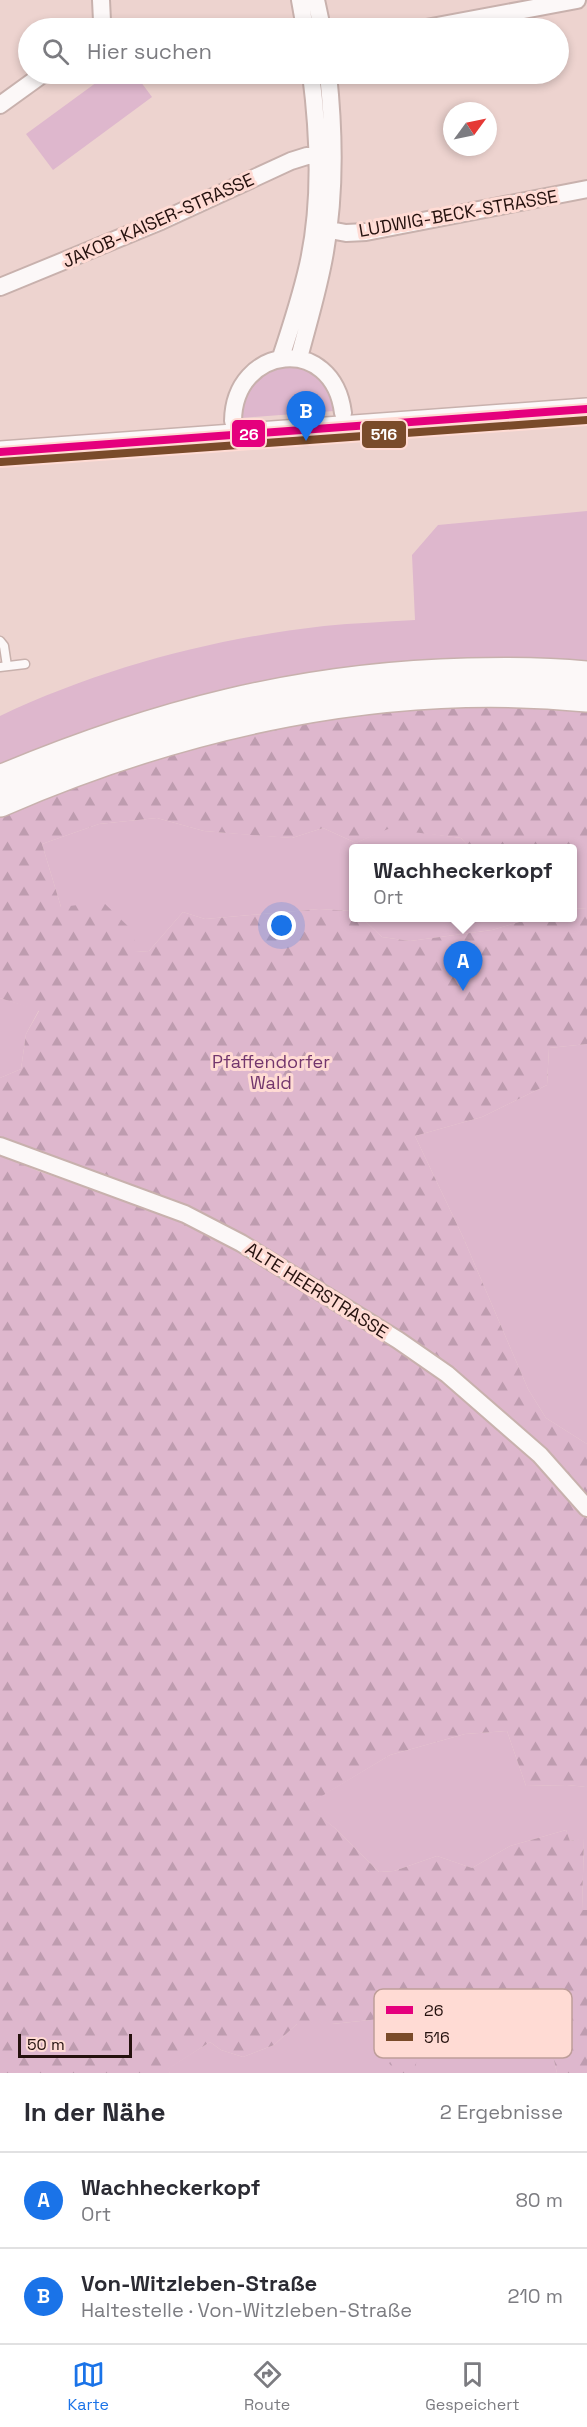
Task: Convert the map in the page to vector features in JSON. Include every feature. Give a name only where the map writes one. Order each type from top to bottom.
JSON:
[{"type":"highway","points":[[0,779],[174,715],[238,699],[292,689],[356,678],[422,673],[510,671],[587,675]]},
{"type":"highway","points":[[0,803],[115,759],[181,737],[297,711],[422,696],[509,694],[587,698]]},
{"type":"street","points":[[101,0],[102,18]]},
{"type":"street","points":[[300,0],[303,18]]},
{"type":"street","points":[[316,0],[320,18]]},
{"type":"street","points":[[480,18],[577,0]]},
{"type":"street","points":[[0,105],[29,84]]},
{"type":"street","points":[[313,84],[324,155]]},
{"type":"street","points":[[299,358],[319,279],[328,84]]},
{"type":"street","name":"JAKOB-KAISER-STRASSE","points":[[0,287],[161,221],[291,161],[324,155]]},
{"type":"street","name":"LUDWIG-BECK-STRASSE","points":[[321,229],[346,233],[366,232],[587,189]]},
{"type":"street","points":[[281,357],[308,264],[321,229]]},
{"type":"street","points":[[233,421],[235,400],[243,384],[263,365],[281,357],[299,358],[316,365],[331,380],[340,397],[343,413]]},
{"type":"street","points":[[0,452],[587,408]]},
{"type":"street","name":"ALTE HEERSTRASSE","points":[[0,1146],[174,1210],[210,1225],[241,1243],[398,1340],[447,1374],[540,1455],[587,1508]]},
{"type":"lane","points":[[0,641],[4,646],[3,667],[25,664]]},
{"type":"green space","points":[[94,84],[142,84],[152,97],[53,170],[26,134]]},
{"type":"green space","points":[[282,365],[304,368],[318,376],[327,391],[334,411],[241,418],[244,398],[252,384]]},
{"type":"green space","points":[[587,511],[587,668],[0,770],[0,716],[118,670],[199,648],[324,626],[415,620],[412,555],[438,525]]},
{"type":"green space","name":"Pfaffendorfer Wald","points":[[463,699],[587,702],[587,847],[577,847],[577,844],[466,844],[461,838],[388,829],[356,843],[323,828],[292,838],[204,831],[157,818],[99,824],[42,844],[61,907],[103,902],[133,931],[136,952],[149,951],[183,912],[205,919],[319,909],[349,911],[349,922],[366,922],[382,937],[410,941],[492,930],[519,922],[577,922],[577,909],[587,908],[587,1044],[549,1048],[547,1085],[482,1117],[415,1136],[463,1237],[528,1389],[546,1418],[587,1444],[587,1496],[562,1467],[521,1428],[443,1362],[251,1240],[0,1140],[0,1078],[21,1069],[26,1034],[39,1011],[0,998],[0,811],[228,734]]},
{"type":"green space","points":[[157,818],[204,831],[292,838],[323,828],[356,843],[388,828],[461,838],[466,844],[349,844],[349,911],[319,909],[205,919],[183,912],[149,951],[136,952],[61,907],[42,844],[99,824]]},
{"type":"green space","points":[[577,846],[587,847],[587,908],[577,909]]},
{"type":"green space","points":[[366,922],[519,922],[492,930],[410,941],[382,937]]},
{"type":"green space","points":[[0,998],[39,1010],[26,1034],[21,1069],[0,1078]]},
{"type":"green space","points":[[587,1044],[587,1444],[546,1418],[528,1389],[463,1237],[415,1136],[482,1117],[547,1085],[549,1048]]},
{"type":"green space","points":[[0,1155],[38,1171],[184,1220],[241,1248],[446,1381],[538,1460],[587,1517],[587,1787],[526,1786],[507,1731],[465,1734],[390,1755],[307,1805],[336,1829],[379,1872],[394,1871],[437,1856],[472,1868],[510,1846],[566,1830],[570,1841],[584,1838],[582,1910],[587,1910],[587,2073],[557,2073],[553,2058],[572,2058],[572,1989],[374,1989],[374,2020],[332,2024],[297,2024],[274,2045],[243,2057],[221,2050],[210,2042],[168,2069],[170,2073],[0,2073]]},
{"type":"green space","points":[[507,1731],[526,1786],[587,1787],[587,1910],[582,1910],[584,1839],[570,1841],[566,1830],[510,1846],[472,1868],[437,1856],[394,1871],[379,1872],[336,1829],[306,1805],[390,1755],[465,1734]]},
{"type":"green space","points":[[374,2020],[374,2058],[553,2058],[557,2073],[170,2073],[167,2069],[210,2042],[221,2050],[243,2057],[274,2045],[297,2024],[332,2024]]},
{"type":"green space","points":[[395,2058],[417,2058],[415,2073],[396,2073],[389,2063]]},
{"type":"transit line","name":"26","points":[[0,452],[587,409]]},
{"type":"transit line","name":"516","points":[[1,462],[587,420]]},
{"type":"place","name":"Von-Witzleben-Straße","points":[[306,441]]},
{"type":"place","name":"Wachheckerkopf","points":[[463,991]]}]
